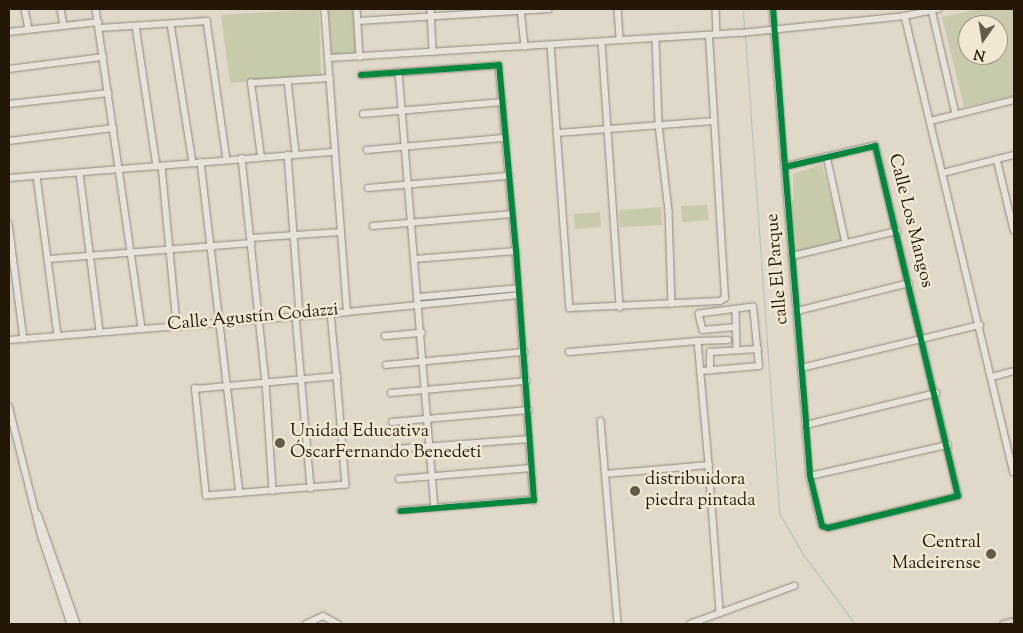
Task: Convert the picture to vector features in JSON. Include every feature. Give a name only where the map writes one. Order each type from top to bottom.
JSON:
[{"type":"main road","points":[[1004,624],[1014,620]]},
{"type":"street","points":[[25,9],[29,29]]},
{"type":"street","points":[[61,9],[64,26]]},
{"type":"street","points":[[96,9],[142,328]]},
{"type":"street","name":"Calle Agustín Codazzi","points":[[9,340],[347,312],[324,9]]},
{"type":"street","points":[[357,9],[360,57]]},
{"type":"street","points":[[431,9],[433,52]]},
{"type":"street","points":[[358,21],[550,9]]},
{"type":"street","points":[[618,9],[620,40]]},
{"type":"street","points":[[716,9],[717,34]]},
{"type":"street","name":"calle El Parque","points":[[773,9],[810,476],[822,526],[828,528],[958,496],[948,445]]},
{"type":"street","points":[[521,10],[524,46]]},
{"type":"street","points":[[328,58],[774,30],[905,16],[935,10],[956,114]]},
{"type":"street","points":[[905,16],[1014,472]]},
{"type":"street","points":[[9,32],[64,26],[136,26],[207,21],[227,159]]},
{"type":"street","points":[[171,24],[193,163]]},
{"type":"street","points":[[136,26],[160,166],[171,249],[177,325]]},
{"type":"street","points":[[551,45],[569,305],[573,309],[720,301],[725,298],[709,35]]},
{"type":"street","points":[[656,38],[660,126],[669,211],[672,304]]},
{"type":"street","points":[[602,42],[620,307]]},
{"type":"street","points":[[9,69],[103,57]]},
{"type":"street","points":[[361,75],[499,65],[516,251],[534,500],[400,511]]},
{"type":"street","points":[[399,72],[435,508]]},
{"type":"street","points":[[261,157],[251,83],[330,78]]},
{"type":"street","points":[[288,81],[296,154]]},
{"type":"street","points":[[9,104],[108,93]]},
{"type":"street","points":[[930,121],[1014,100]]},
{"type":"street","points":[[363,114],[502,102]]},
{"type":"street","points":[[557,133],[714,122]]},
{"type":"street","points":[[9,141],[113,128]]},
{"type":"street","points":[[367,150],[505,138]]},
{"type":"street","name":"Calle Los Mangos","points":[[785,168],[827,156],[875,146],[923,338]]},
{"type":"street","points":[[9,178],[120,170],[227,159],[335,152]]},
{"type":"street","points":[[288,155],[301,379],[310,488]]},
{"type":"street","points":[[943,173],[1014,155]]},
{"type":"street","points":[[827,156],[846,243]]},
{"type":"street","points":[[242,158],[266,382],[273,491]]},
{"type":"street","points":[[998,159],[1012,210],[1014,230]]},
{"type":"street","points":[[201,162],[222,322],[240,493]]},
{"type":"street","points":[[80,173],[100,332]]},
{"type":"street","points":[[37,176],[58,336]]},
{"type":"street","points":[[368,188],[509,176]]},
{"type":"street","points":[[373,226],[512,214]]},
{"type":"street","points":[[9,224],[24,339]]},
{"type":"street","points":[[792,256],[897,231]]},
{"type":"street","points":[[49,259],[211,246],[251,240],[340,232]]},
{"type":"street","points":[[415,259],[516,251]]},
{"type":"street","points":[[797,311],[909,282]]},
{"type":"street","points":[[347,312],[419,300],[519,291]]},
{"type":"street","points":[[701,371],[758,367],[758,349],[753,308],[698,315],[703,330],[736,328]]},
{"type":"street","points":[[736,309],[737,350]]},
{"type":"street","points":[[331,313],[337,376],[346,485],[206,496],[194,389],[337,376]]},
{"type":"street","points":[[801,368],[980,325]]},
{"type":"street","points":[[385,336],[422,334]]},
{"type":"street","points":[[810,476],[948,445],[923,338]]},
{"type":"street","points":[[570,352],[728,340]]},
{"type":"street","points":[[698,341],[720,613]]},
{"type":"street","points":[[710,371],[708,353],[758,349]]},
{"type":"street","points":[[386,365],[524,352]]},
{"type":"street","points":[[992,377],[1014,371]]},
{"type":"street","points":[[390,393],[526,381]]},
{"type":"street","points":[[806,425],[936,393]]},
{"type":"street","points":[[9,406],[38,514],[77,624]]},
{"type":"street","points":[[392,422],[528,410]]},
{"type":"street","points":[[601,421],[618,624]]},
{"type":"street","points":[[395,450],[530,439]]},
{"type":"street","points":[[605,474],[709,465]]},
{"type":"street","points":[[399,479],[532,468]]},
{"type":"street","points":[[38,514],[42,537],[71,624]]},
{"type":"street","points":[[690,624],[794,586]]},
{"type":"street","points":[[306,624],[323,616],[338,624]]},
{"type":"green space","points":[[319,9],[321,76],[230,83],[221,15]]},
{"type":"green space","points":[[328,9],[353,9],[356,55],[332,56]]},
{"type":"green space","points":[[979,9],[1014,9],[1014,96],[964,107],[942,17]]},
{"type":"green space","points":[[822,164],[842,241],[797,252],[791,201],[794,200],[793,174]]},
{"type":"green space","points":[[707,205],[709,220],[682,222],[681,206]]},
{"type":"green space","points":[[661,207],[662,225],[620,227],[619,210]]},
{"type":"green space","points":[[600,212],[601,227],[575,229],[574,214]]},
{"type":"waterway","points":[[743,9],[744,31]]},
{"type":"waterway","points":[[745,35],[779,513],[803,554],[855,624]]},
{"type":"cycle path","points":[[773,9],[785,167],[810,476],[822,526],[828,528],[958,496],[875,146],[785,167]]},
{"type":"cycle path","points":[[361,75],[499,65],[516,251],[534,500],[400,511]]},
{"type":"place","name":"Unidad Educativa ÓscarFernando Benedeti","points":[[280,443]]},
{"type":"place","name":"distribuidora piedra pintada","points":[[635,491]]},
{"type":"place","name":"Central Madeirense","points":[[991,554]]}]
